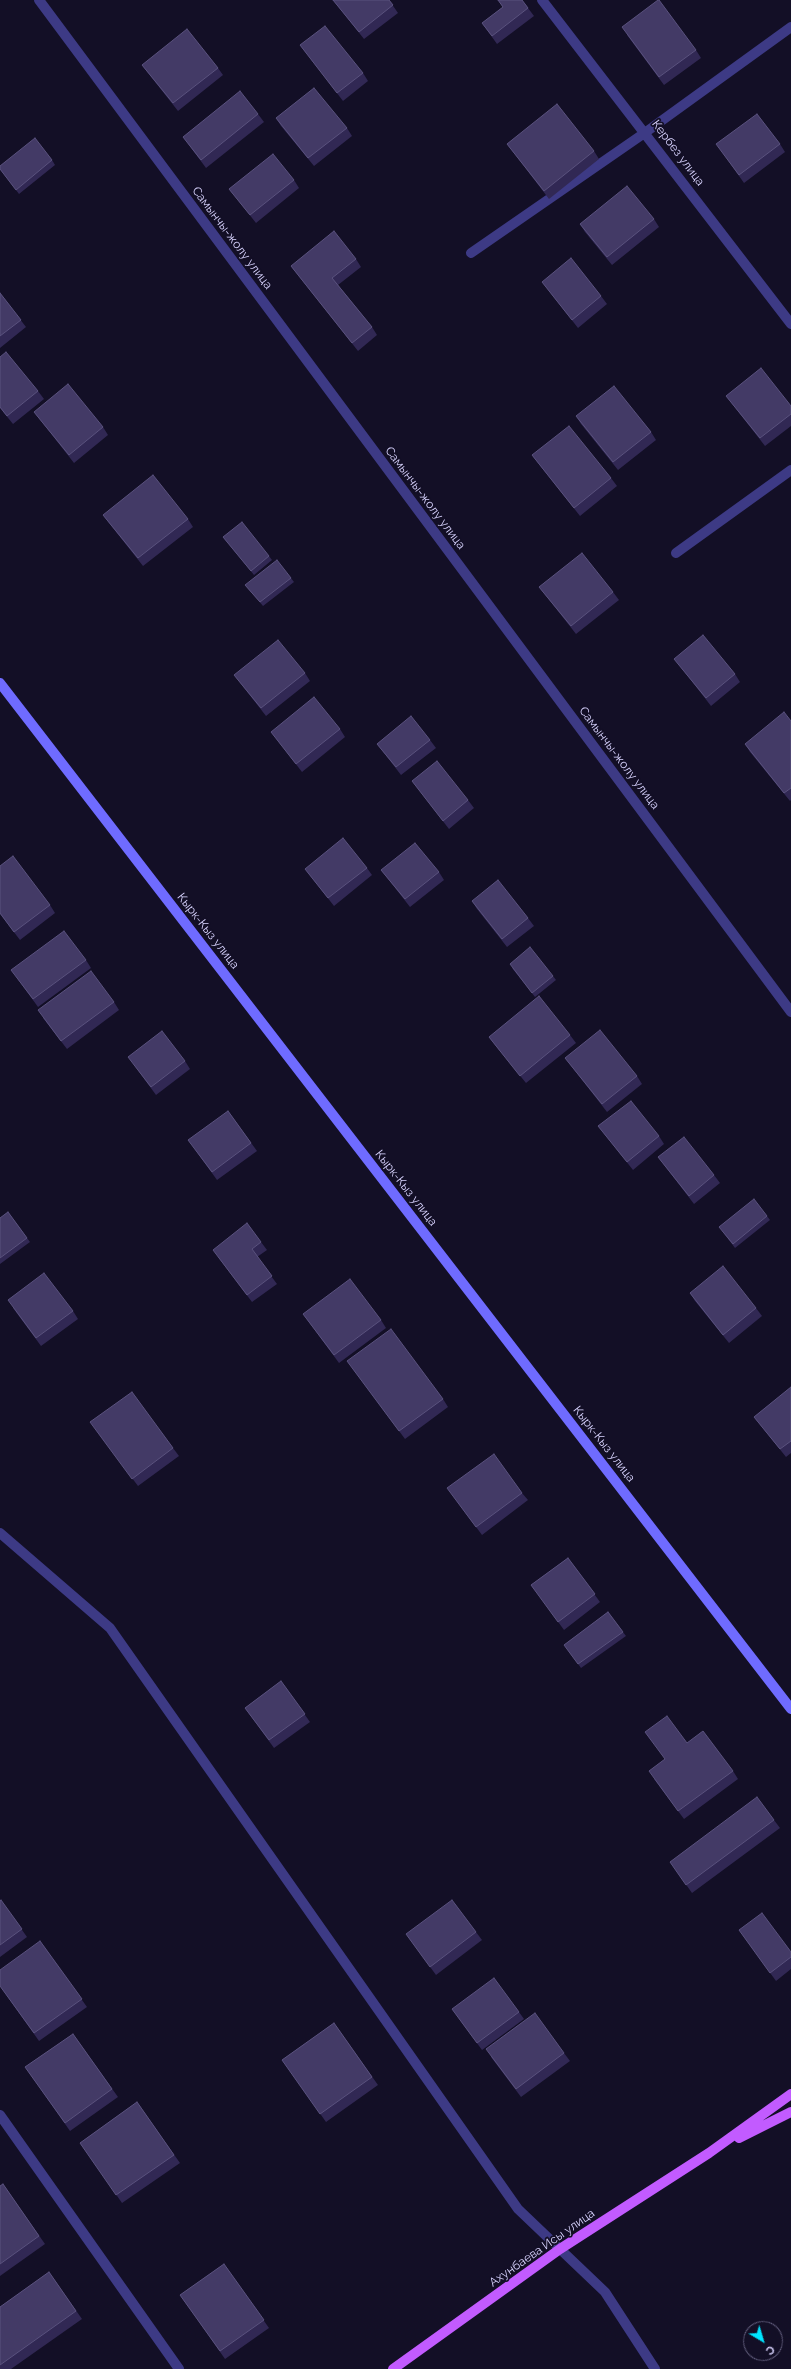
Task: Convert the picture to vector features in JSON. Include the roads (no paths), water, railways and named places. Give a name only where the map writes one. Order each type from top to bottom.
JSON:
[{"type":"main road","name":"Ахунбаева Исы улица","points":[[393,2369],[560,2249],[709,2153],[791,2094]]},
{"type":"main road","name":"Ахунбаева Исы улица","points":[[709,2153],[791,2112]]},
{"type":"street","name":"Самынчы-жолу улица","points":[[39,0],[791,1012]]},
{"type":"street","name":"Кербез улица","points":[[542,0],[646,132],[791,324]]},
{"type":"street","points":[[471,253],[646,132],[791,27]]},
{"type":"street","points":[[676,553],[791,470]]},
{"type":"street","name":"Кырк-Кыз улица","points":[[0,682],[791,1709]]},
{"type":"street","points":[[0,1533],[110,1628],[518,2209],[605,2292],[655,2369]]},
{"type":"street","points":[[0,2115],[179,2369]]}]
